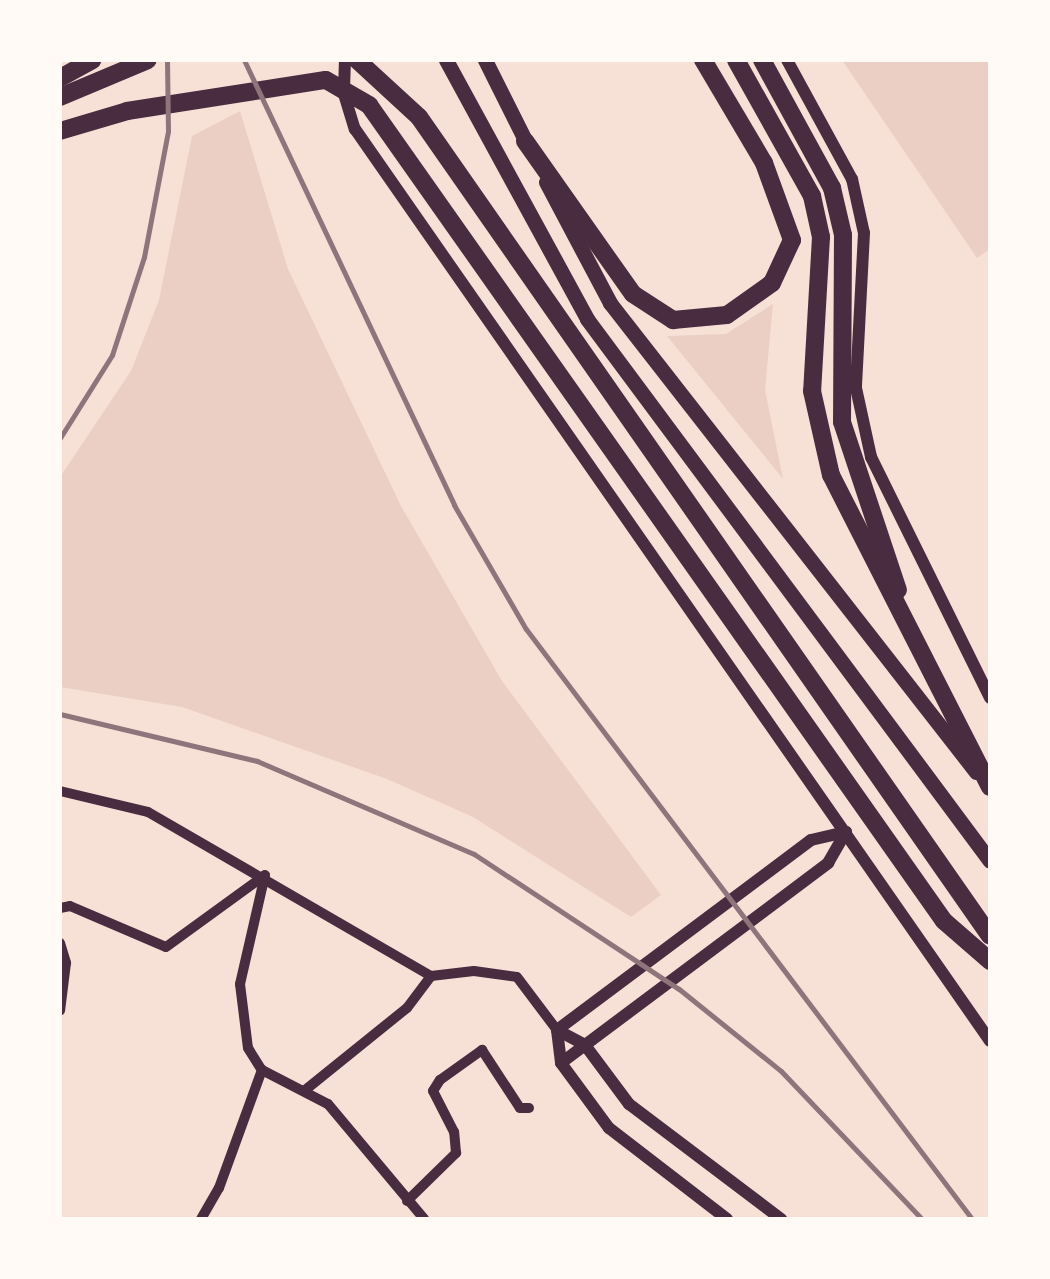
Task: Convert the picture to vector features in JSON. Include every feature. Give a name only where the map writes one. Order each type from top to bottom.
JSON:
[{"type":"highway","points":[[60,78],[92,60]]},
{"type":"highway","points":[[60,97],[148,60]]},
{"type":"highway","points":[[357,60],[418,116],[990,936]]},
{"type":"highway","points":[[526,142],[633,294],[652,311],[698,322],[753,302],[786,262],[792,240],[785,207],[703,60]]},
{"type":"highway","points":[[736,60],[812,196],[821,238],[812,391],[818,428],[854,528],[908,624],[990,789]]},
{"type":"highway","points":[[762,60],[832,188],[843,235],[842,422],[908,624]]},
{"type":"highway","points":[[60,131],[128,111],[326,80],[369,105],[944,921],[990,961]]},
{"type":"main road","points":[[446,60],[586,319],[990,861]]},
{"type":"main road","points":[[486,60],[610,303],[990,789]]},
{"type":"street","points":[[345,60],[344,94],[355,129],[990,1041]]},
{"type":"street","points":[[787,60],[852,180],[864,233],[856,388],[871,457],[990,698]]},
{"type":"street","points":[[60,791],[148,812],[265,874],[431,976],[474,971],[517,978],[558,1030],[585,1045],[628,1104],[782,1219]]},
{"type":"street","points":[[558,1030],[811,840],[846,832]]},
{"type":"street","points":[[561,1062],[828,863],[846,832]]},
{"type":"street","points":[[60,908],[70,906],[166,947],[265,874]]},
{"type":"street","points":[[265,874],[240,984],[248,1048],[262,1070],[328,1104],[424,1219]]},
{"type":"street","points":[[60,943],[66,962],[60,1011]]},
{"type":"street","points":[[304,1091],[407,1008],[431,976]]},
{"type":"street","points":[[558,1030],[561,1062],[609,1128],[727,1219]]},
{"type":"street","points":[[407,1200],[456,1153],[454,1132],[433,1091],[440,1080],[482,1050],[520,1108],[529,1108]]},
{"type":"street","points":[[201,1219],[262,1070]]},
{"type":"shaded area","points":[[842,60],[990,60],[990,249],[977,258]]},
{"type":"shaded area","points":[[240,111],[288,269],[401,506],[502,681],[661,895],[631,917],[473,817],[387,779],[182,707],[60,687],[60,477],[131,371],[159,300],[192,136]]},
{"type":"shaded area","points":[[773,304],[765,390],[783,479],[667,336],[726,334]]},
{"type":"railway","points":[[60,438],[112,355],[144,257],[168,131],[167,60]]},
{"type":"railway","points":[[244,60],[454,505],[526,629],[972,1219]]},
{"type":"railway","points":[[60,714],[257,761],[474,854],[679,989],[781,1071],[922,1219]]}]
